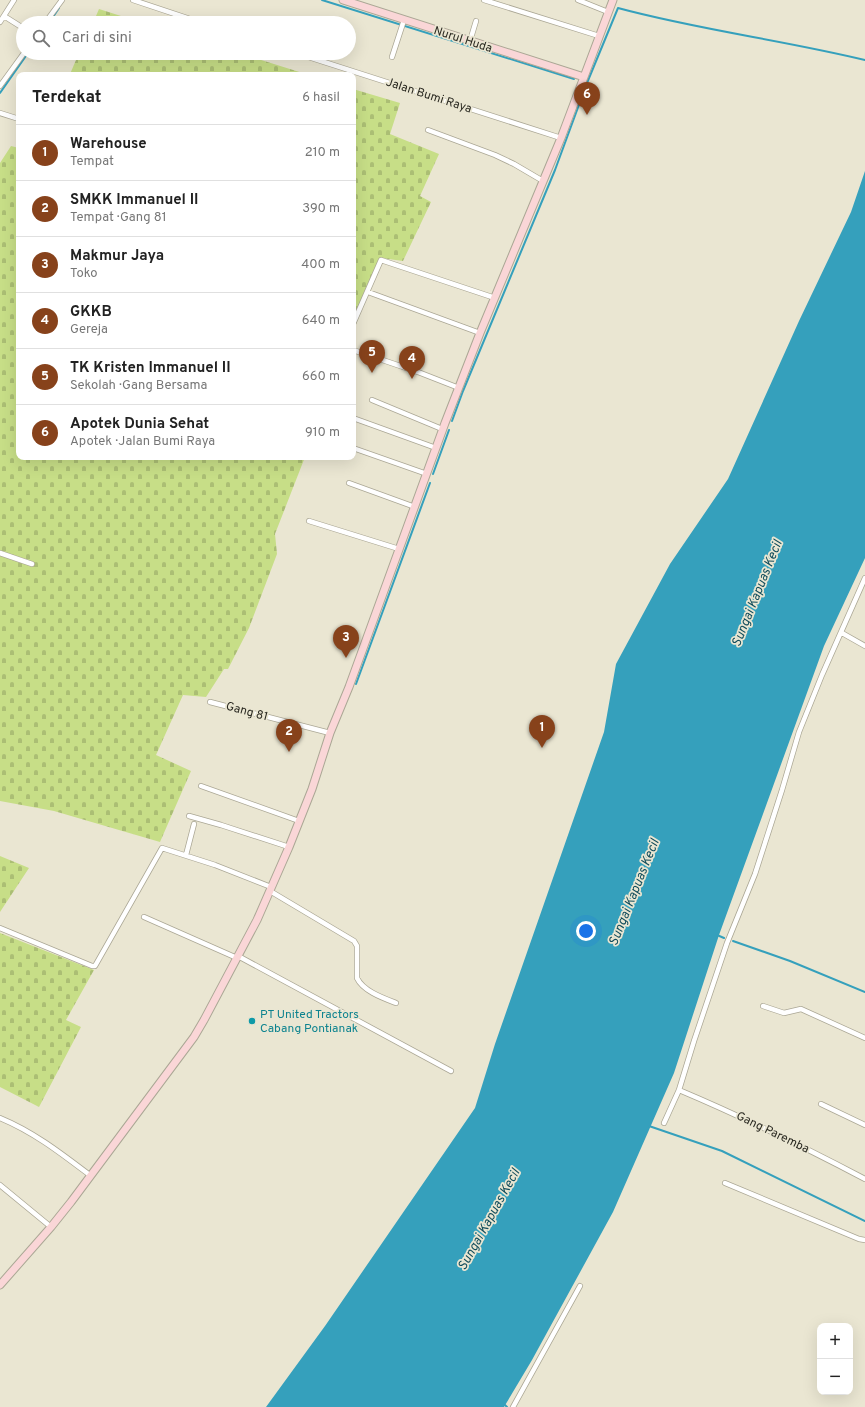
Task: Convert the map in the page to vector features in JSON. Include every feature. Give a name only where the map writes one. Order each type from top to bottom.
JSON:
[{"type":"main road","name":"Nurul Huda","points":[[343,0],[584,77]]},
{"type":"main road","points":[[0,1285],[51,1227],[91,1176],[194,1037],[257,920],[289,847],[312,789],[330,734],[347,693],[442,429],[494,298],[561,138],[613,0]]},
{"type":"street","points":[[0,22],[14,0]]},
{"type":"street","points":[[50,16],[62,0]]},
{"type":"street","points":[[133,0],[181,16]]},
{"type":"street","points":[[484,0],[599,36]]},
{"type":"street","points":[[578,0],[608,12]]},
{"type":"street","points":[[4,16],[16,24]]},
{"type":"street","points":[[392,57],[404,20]]},
{"type":"street","points":[[470,41],[476,21]]},
{"type":"street","points":[[0,86],[2,79],[18,60]]},
{"type":"street","name":"Jalan Bumi Raya","points":[[318,60],[355,72]]},
{"type":"street","name":"Jalan Bumi Raya","points":[[356,72],[561,138]]},
{"type":"street","points":[[0,113],[16,118]]},
{"type":"street","points":[[428,130],[500,158],[543,181]]},
{"type":"street","points":[[356,318],[381,260],[494,298]]},
{"type":"street","points":[[368,292],[480,333]]},
{"type":"street","points":[[356,351],[418,372],[459,388]]},
{"type":"street","points":[[372,400],[442,429]]},
{"type":"street","points":[[356,419],[436,448]]},
{"type":"street","points":[[356,449],[427,474]]},
{"type":"street","points":[[349,483],[415,507]]},
{"type":"street","points":[[309,521],[399,549]]},
{"type":"street","points":[[0,553],[32,564]]},
{"type":"street","points":[[664,1123],[679,1090],[727,943],[755,874],[799,732],[819,681],[842,633],[865,578]]},
{"type":"street","points":[[842,633],[865,646]]},
{"type":"street","name":"Gang 81","points":[[210,702],[330,734]]},
{"type":"street","points":[[200,786],[299,821]]},
{"type":"street","points":[[189,816],[289,847]]},
{"type":"street","points":[[186,855],[194,824]]},
{"type":"street","points":[[0,928],[95,966],[162,848],[215,865],[270,889],[354,941],[356,946],[358,981],[373,992],[396,1003]]},
{"type":"street","points":[[144,917],[238,957],[451,1071]]},
{"type":"street","points":[[763,1006],[784,1013],[801,1009],[865,1038]]},
{"type":"street","name":"Gang Paremba","points":[[679,1090],[754,1123],[865,1179]]},
{"type":"street","points":[[821,1104],[865,1125]]},
{"type":"street","points":[[0,1118],[14,1123],[36,1135],[91,1176]]},
{"type":"street","points":[[725,1183],[859,1239],[865,1240]]},
{"type":"street","points":[[0,1185],[51,1227]]},
{"type":"street","points":[[513,1407],[580,1286]]},
{"type":"green space","points":[[99,9],[121,16],[96,16]]},
{"type":"green space","points":[[76,60],[261,60],[299,72],[71,72]]},
{"type":"green space","points":[[356,90],[400,103],[390,134],[439,154],[420,196],[431,202],[403,261],[381,258],[356,324]]},
{"type":"green space","points":[[11,146],[16,147],[16,460],[304,460],[275,534],[277,554],[249,628],[228,669],[224,669],[206,697],[183,695],[156,755],[191,771],[160,842],[54,811],[0,801],[0,163]]},
{"type":"green space","points":[[0,856],[29,868],[0,912]]},
{"type":"green space","points":[[0,933],[94,970],[66,1020],[81,1027],[39,1107],[0,1087]]},
{"type":"water","name":"Sungai Kapuas Kecil","points":[[865,171],[865,558],[824,646],[719,935],[674,1073],[613,1212],[532,1360],[504,1407],[266,1407],[325,1326],[475,1108],[495,1044],[604,732],[616,664],[670,564],[728,479],[799,321],[851,212]]},
{"type":"waterway","points":[[322,0],[574,79]]},
{"type":"waterway","points":[[54,16],[59,8]]},
{"type":"waterway","points":[[452,421],[463,391],[555,170],[587,83],[618,8],[679,23],[865,60]]},
{"type":"waterway","points":[[0,93],[23,60]]},
{"type":"waterway","points":[[433,474],[449,430]]},
{"type":"waterway","points":[[356,684],[430,483]]},
{"type":"waterway","points":[[717,935],[724,938]]},
{"type":"waterway","points":[[733,941],[790,961],[865,992]]},
{"type":"waterway","points":[[649,1126],[722,1151],[865,1221]]},
{"type":"place","name":"Apotek Dunia Sehat","points":[[587,115]]},
{"type":"place","name":"TK Kristen Immanuel II","points":[[372,373]]},
{"type":"place","name":"GKKB","points":[[412,379]]},
{"type":"place","name":"Makmur Jaya","points":[[346,658]]},
{"type":"place","name":"Warehouse","points":[[542,748]]},
{"type":"place","name":"SMKK Immanuel II","points":[[289,752]]},
{"type":"place","name":"PT United Tractors Cabang Pontianak","points":[[252,1021]]}]
